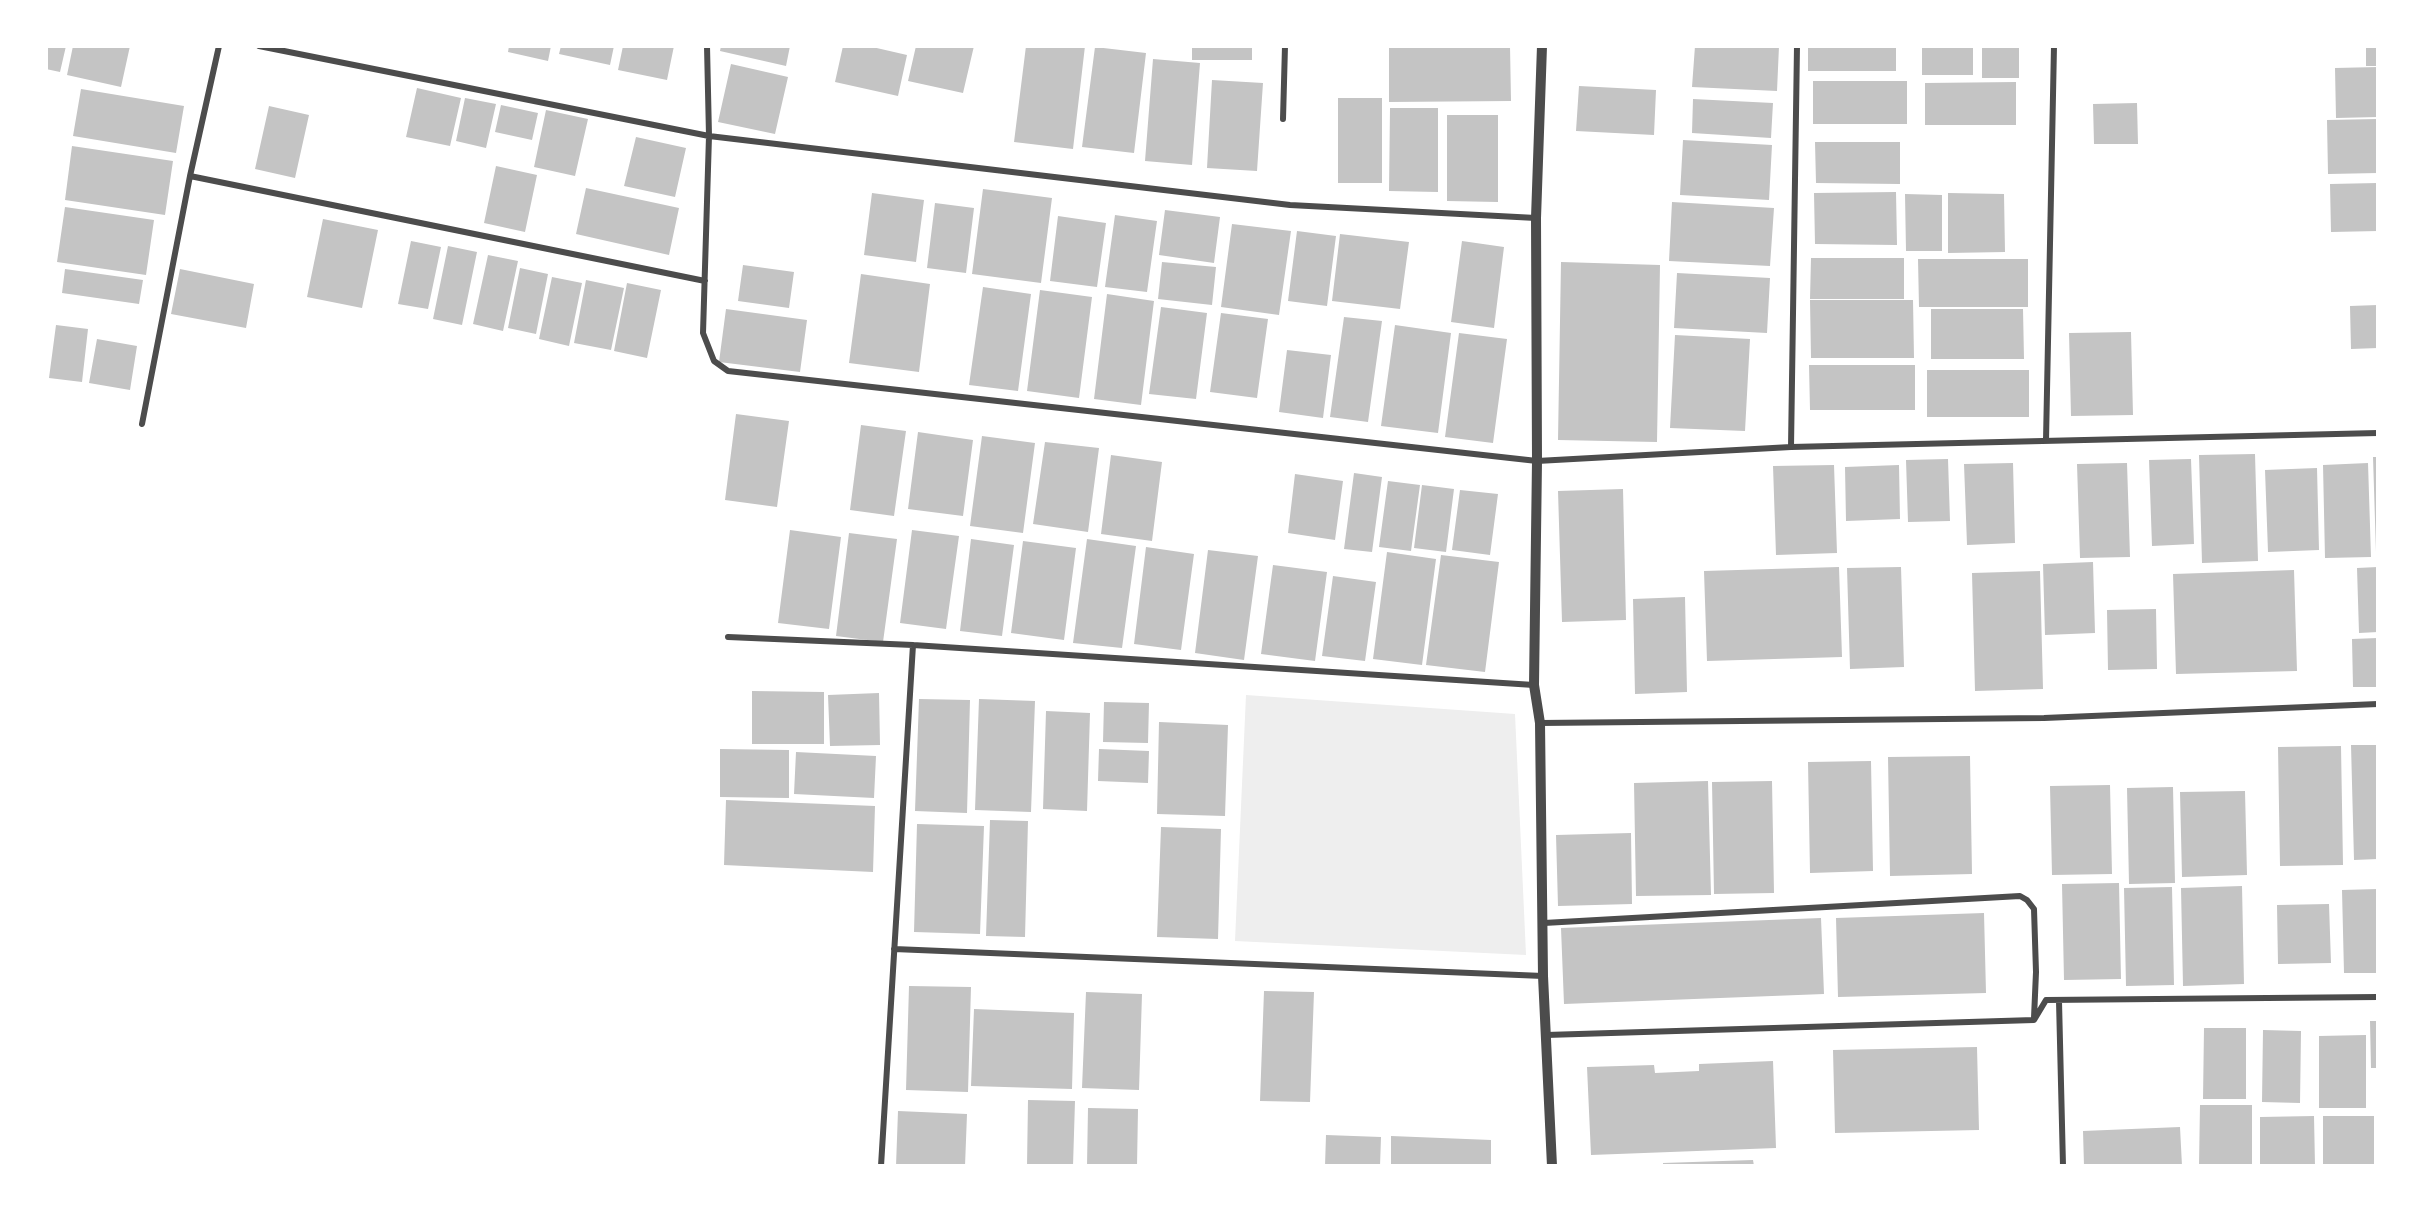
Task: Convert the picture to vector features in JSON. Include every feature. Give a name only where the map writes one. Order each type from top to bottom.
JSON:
[{"type":"street","points":[[142,424],[190,176],[219,46]]},
{"type":"street","points":[[259,46],[709,136],[1290,205],[1536,218]]},
{"type":"street","points":[[707,46],[709,136],[704,333],[707,348],[714,361],[728,371],[1537,461],[1791,447],[2378,433]]},
{"type":"street","points":[[1283,119],[1285,46]]},
{"type":"street","points":[[1542,46],[1536,218],[1537,461],[1534,685],[1540,723],[1543,976],[1552,1166]]},
{"type":"street","points":[[1791,447],[1797,46]]},
{"type":"street","points":[[2046,440],[2054,46]]},
{"type":"street","points":[[190,176],[705,281]]},
{"type":"street","points":[[728,637],[913,645],[1534,685]]},
{"type":"street","points":[[882,1166],[913,645]]},
{"type":"street","points":[[1540,723],[2044,718],[2378,705]]},
{"type":"street","points":[[1544,923],[2020,896],[2034,909],[2036,972],[2034,1020]]},
{"type":"street","points":[[894,950],[1543,976]]},
{"type":"street","points":[[2034,1020],[2046,1000],[2378,997]]},
{"type":"street","points":[[2059,1000],[2063,1166]]},
{"type":"street","points":[[1546,1035],[2034,1020]]},
{"type":"shaded area","points":[[1246,695],[1515,714],[1526,955],[1235,941]]},
{"type":"building","points":[[46,46],[66,46],[60,72],[46,69]]},
{"type":"building","points":[[73,46],[130,46],[121,87],[67,75]]},
{"type":"building","points":[[509,46],[551,46],[548,61],[508,52]]},
{"type":"building","points":[[561,46],[614,46],[610,65],[559,54]]},
{"type":"building","points":[[623,46],[674,46],[667,80],[618,70]]},
{"type":"building","points":[[721,46],[790,46],[786,66],[720,51]]},
{"type":"building","points":[[843,46],[868,46],[907,55],[898,96],[835,82]]},
{"type":"building","points":[[916,46],[974,46],[963,93],[908,81]]},
{"type":"building","points":[[1026,46],[1085,46],[1073,149],[1014,142]]},
{"type":"building","points":[[1192,46],[1252,46],[1252,60],[1192,60]]},
{"type":"building","points":[[1389,46],[1510,46],[1511,101],[1389,102]]},
{"type":"building","points":[[1695,46],[1779,46],[1777,91],[1692,87]]},
{"type":"building","points":[[1808,46],[1896,46],[1896,71],[1808,71]]},
{"type":"building","points":[[1922,46],[1973,46],[1973,75],[1922,75]]},
{"type":"building","points":[[1982,46],[2019,46],[2019,78],[1982,78]]},
{"type":"building","points":[[2366,46],[2378,46],[2378,66],[2366,66]]},
{"type":"building","points":[[1095,47],[1146,53],[1134,153],[1082,147]]},
{"type":"building","points":[[1153,59],[1200,63],[1192,165],[1145,161]]},
{"type":"building","points":[[731,64],[788,77],[775,134],[718,122]]},
{"type":"building","points":[[2378,67],[2378,117],[2336,118],[2335,68]]},
{"type":"building","points":[[1212,80],[1263,83],[1257,171],[1207,168]]},
{"type":"building","points":[[1813,81],[1907,81],[1907,124],[1813,124]]},
{"type":"building","points":[[2016,82],[2016,125],[1925,125],[1925,83]]},
{"type":"building","points":[[1579,86],[1656,90],[1654,135],[1576,131]]},
{"type":"building","points":[[417,88],[461,98],[450,146],[406,137]]},
{"type":"building","points":[[81,89],[184,106],[176,153],[73,136]]},
{"type":"building","points":[[465,98],[496,104],[486,148],[456,141]]},
{"type":"building","points":[[1338,98],[1382,98],[1382,183],[1338,183]]},
{"type":"building","points":[[1693,99],[1773,103],[1771,138],[1692,133]]},
{"type":"building","points":[[2137,103],[2138,144],[2094,144],[2093,104]]},
{"type":"building","points":[[501,105],[538,113],[532,140],[495,132]]},
{"type":"building","points":[[269,106],[309,115],[295,178],[255,169]]},
{"type":"building","points":[[1390,108],[1438,108],[1438,192],[1389,191]]},
{"type":"building","points":[[546,110],[588,119],[575,176],[534,167]]},
{"type":"building","points":[[1447,115],[1498,115],[1498,202],[1447,201]]},
{"type":"building","points":[[2378,119],[2378,173],[2328,174],[2327,120]]},
{"type":"building","points":[[636,137],[686,148],[675,197],[624,186]]},
{"type":"building","points":[[1683,140],[1772,145],[1769,200],[1680,195]]},
{"type":"building","points":[[1815,142],[1900,142],[1900,184],[1816,183]]},
{"type":"building","points":[[72,146],[173,161],[165,215],[65,200]]},
{"type":"building","points":[[496,166],[537,175],[525,232],[484,223]]},
{"type":"building","points":[[2378,183],[2378,231],[2331,232],[2330,184]]},
{"type":"building","points":[[586,188],[679,208],[669,255],[576,234]]},
{"type":"building","points":[[983,189],[1052,198],[1041,283],[972,274]]},
{"type":"building","points":[[1896,192],[1897,245],[1815,244],[1814,193]]},
{"type":"building","points":[[872,193],[924,200],[916,262],[864,255]]},
{"type":"building","points":[[1948,193],[2004,194],[2005,252],[1948,253]]},
{"type":"building","points":[[1905,194],[1942,195],[1942,251],[1906,251]]},
{"type":"building","points":[[1672,202],[1774,208],[1770,266],[1669,261]]},
{"type":"building","points":[[935,203],[974,208],[966,273],[927,268]]},
{"type":"building","points":[[65,207],[154,220],[146,275],[57,262]]},
{"type":"building","points":[[1165,210],[1220,217],[1214,263],[1159,255]]},
{"type":"building","points":[[1115,215],[1157,221],[1147,292],[1105,287]]},
{"type":"building","points":[[1058,216],[1106,223],[1097,287],[1050,281]]},
{"type":"building","points":[[323,219],[378,230],[362,308],[307,297]]},
{"type":"building","points":[[1232,224],[1291,231],[1279,315],[1221,307]]},
{"type":"building","points":[[1297,231],[1336,236],[1327,306],[1288,301]]},
{"type":"building","points":[[1340,234],[1409,242],[1400,309],[1332,301]]},
{"type":"building","points":[[411,241],[441,247],[428,309],[398,304]]},
{"type":"building","points":[[1462,241],[1504,247],[1494,328],[1451,322]]},
{"type":"building","points":[[448,246],[477,252],[462,325],[433,319]]},
{"type":"building","points":[[488,255],[518,261],[503,331],[473,324]]},
{"type":"building","points":[[1811,258],[1904,258],[1904,299],[1810,299]]},
{"type":"building","points":[[1918,259],[2028,259],[2028,307],[1919,307]]},
{"type":"building","points":[[1162,262],[1216,267],[1212,305],[1158,299]]},
{"type":"building","points":[[1561,262],[1660,265],[1657,442],[1558,440]]},
{"type":"building","points":[[743,265],[794,272],[789,308],[738,301]]},
{"type":"building","points":[[520,268],[548,274],[536,334],[508,328]]},
{"type":"building","points":[[65,269],[143,280],[139,304],[62,293]]},
{"type":"building","points":[[180,269],[254,284],[246,328],[171,314]]},
{"type":"building","points":[[1677,273],[1770,278],[1767,333],[1674,328]]},
{"type":"building","points":[[861,274],[930,284],[919,372],[849,363]]},
{"type":"building","points":[[552,277],[582,283],[569,346],[539,339]]},
{"type":"building","points":[[586,280],[624,288],[611,350],[574,343]]},
{"type":"building","points":[[627,283],[661,290],[647,358],[614,351]]},
{"type":"building","points":[[983,287],[1031,294],[1018,391],[969,385]]},
{"type":"building","points":[[1040,290],[1092,297],[1079,398],[1027,391]]},
{"type":"building","points":[[1107,294],[1154,301],[1141,405],[1094,399]]},
{"type":"building","points":[[1810,300],[1913,300],[1914,358],[1811,358]]},
{"type":"building","points":[[2378,305],[2378,348],[2351,349],[2350,306]]},
{"type":"building","points":[[1161,307],[1207,313],[1196,399],[1149,394]]},
{"type":"building","points":[[726,309],[807,320],[800,372],[719,362]]},
{"type":"building","points":[[1931,309],[2023,309],[2024,359],[1931,359]]},
{"type":"building","points":[[1221,313],[1268,319],[1257,398],[1210,392]]},
{"type":"building","points":[[1344,317],[1382,321],[1368,422],[1330,417]]},
{"type":"building","points":[[56,325],[88,329],[82,382],[49,378]]},
{"type":"building","points":[[1395,325],[1451,333],[1438,433],[1381,426]]},
{"type":"building","points":[[2131,332],[2133,415],[2071,416],[2069,333]]},
{"type":"building","points":[[1459,333],[1507,339],[1493,443],[1445,437]]},
{"type":"building","points":[[1675,335],[1750,339],[1745,431],[1670,428]]},
{"type":"building","points":[[97,339],[137,346],[130,390],[89,383]]},
{"type":"building","points":[[1287,350],[1331,355],[1323,418],[1279,412]]},
{"type":"building","points":[[1809,365],[1915,365],[1915,410],[1810,410]]},
{"type":"building","points":[[1927,370],[2029,370],[2029,417],[1927,417]]},
{"type":"building","points":[[736,414],[789,421],[777,507],[725,500]]},
{"type":"building","points":[[861,425],[906,431],[894,516],[850,510]]},
{"type":"building","points":[[918,432],[973,440],[963,516],[908,509]]},
{"type":"building","points":[[982,436],[1035,443],[1023,533],[970,526]]},
{"type":"building","points":[[1045,442],[1099,448],[1088,532],[1033,524]]},
{"type":"building","points":[[2255,454],[2258,561],[2202,563],[2199,455]]},
{"type":"building","points":[[1111,455],[1162,462],[1152,541],[1101,534]]},
{"type":"building","points":[[2373,457],[2378,457],[2378,552],[2376,552]]},
{"type":"building","points":[[1948,459],[1950,521],[1908,522],[1906,460]]},
{"type":"building","points":[[2191,459],[2194,544],[2152,546],[2149,460]]},
{"type":"building","points":[[2013,463],[2015,543],[1967,545],[1964,464]]},
{"type":"building","points":[[2127,463],[2130,557],[2080,558],[2077,464]]},
{"type":"building","points":[[2368,463],[2371,557],[2325,558],[2323,465]]},
{"type":"building","points":[[1834,465],[1837,553],[1776,555],[1773,466]]},
{"type":"building","points":[[1899,465],[1900,519],[1846,521],[1845,467]]},
{"type":"building","points":[[2317,468],[2319,550],[2268,552],[2265,470]]},
{"type":"building","points":[[1354,473],[1382,477],[1372,552],[1344,549]]},
{"type":"building","points":[[1295,474],[1343,481],[1335,540],[1288,533]]},
{"type":"building","points":[[1388,481],[1420,485],[1411,551],[1379,547]]},
{"type":"building","points":[[1422,485],[1454,489],[1446,552],[1414,548]]},
{"type":"building","points":[[1623,489],[1626,620],[1562,622],[1558,491]]},
{"type":"building","points":[[1460,490],[1498,494],[1490,555],[1452,550]]},
{"type":"building","points":[[790,530],[841,537],[829,629],[778,623]]},
{"type":"building","points":[[912,530],[959,536],[946,629],[900,623]]},
{"type":"building","points":[[849,533],[897,539],[883,642],[836,636]]},
{"type":"building","points":[[971,539],[1014,545],[1002,636],[960,631]]},
{"type":"building","points":[[1087,539],[1136,546],[1122,648],[1073,643]]},
{"type":"building","points":[[1023,541],[1076,548],[1064,640],[1011,633]]},
{"type":"building","points":[[1146,547],[1194,554],[1181,650],[1134,644]]},
{"type":"building","points":[[1208,550],[1258,556],[1244,660],[1195,653]]},
{"type":"building","points":[[1387,552],[1436,559],[1422,665],[1373,659]]},
{"type":"building","points":[[1441,555],[1499,562],[1485,672],[1426,665]]},
{"type":"building","points":[[2093,562],[2095,633],[2045,635],[2043,564]]},
{"type":"building","points":[[1273,565],[1327,572],[1315,661],[1261,654]]},
{"type":"building","points":[[1839,567],[1842,657],[1707,661],[1704,571]]},
{"type":"building","points":[[1901,567],[1904,667],[1850,669],[1847,568]]},
{"type":"building","points":[[2378,567],[2378,632],[2359,633],[2357,568]]},
{"type":"building","points":[[2294,570],[2297,671],[2176,674],[2173,574]]},
{"type":"building","points":[[2040,571],[2043,689],[1975,691],[1972,573]]},
{"type":"building","points":[[1333,576],[1376,582],[1365,661],[1322,656]]},
{"type":"building","points":[[1685,597],[1687,692],[1635,694],[1633,599]]},
{"type":"building","points":[[2156,609],[2157,669],[2108,670],[2107,610]]},
{"type":"building","points":[[2378,638],[2378,687],[2353,687],[2352,639]]},
{"type":"building","points":[[752,691],[824,692],[824,744],[752,744]]},
{"type":"building","points":[[879,693],[880,745],[830,746],[828,695]]},
{"type":"building","points":[[919,699],[970,700],[967,813],[915,811]]},
{"type":"building","points":[[979,699],[1035,701],[1031,812],[975,810]]},
{"type":"building","points":[[1104,702],[1149,703],[1148,743],[1103,742]]},
{"type":"building","points":[[1046,711],[1090,713],[1087,811],[1043,809]]},
{"type":"building","points":[[1159,722],[1228,725],[1225,816],[1157,814]]},
{"type":"building","points":[[2351,745],[2378,745],[2378,859],[2354,860]]},
{"type":"building","points":[[2341,746],[2343,865],[2280,866],[2278,747]]},
{"type":"building","points":[[720,749],[789,750],[789,798],[720,797]]},
{"type":"building","points":[[1099,749],[1149,751],[1148,783],[1098,781]]},
{"type":"building","points":[[796,752],[876,756],[874,798],[794,794]]},
{"type":"building","points":[[1970,756],[1972,874],[1890,876],[1888,757]]},
{"type":"building","points":[[1871,761],[1873,871],[1810,873],[1808,762]]},
{"type":"building","points":[[1708,781],[1711,895],[1636,896],[1634,783]]},
{"type":"building","points":[[1772,781],[1774,893],[1714,894],[1712,782]]},
{"type":"building","points":[[2110,785],[2112,874],[2052,875],[2050,786]]},
{"type":"building","points":[[2173,787],[2175,883],[2129,884],[2127,788]]},
{"type":"building","points":[[2245,791],[2247,875],[2182,877],[2180,792]]},
{"type":"building","points":[[726,800],[875,806],[873,872],[724,865]]},
{"type":"building","points":[[990,820],[1028,821],[1025,937],[986,936]]},
{"type":"building","points":[[917,824],[984,826],[980,934],[914,932]]},
{"type":"building","points":[[1161,827],[1221,829],[1218,939],[1157,937]]},
{"type":"building","points":[[1631,833],[1632,904],[1558,906],[1556,835]]},
{"type":"building","points":[[2119,883],[2121,979],[2064,980],[2062,884]]},
{"type":"building","points":[[2242,886],[2244,984],[2183,986],[2181,888]]},
{"type":"building","points":[[2172,887],[2174,985],[2126,986],[2124,888]]},
{"type":"building","points":[[2378,889],[2378,973],[2344,973],[2342,890]]},
{"type":"building","points":[[2329,904],[2331,963],[2278,964],[2277,905]]},
{"type":"building","points":[[1984,913],[1986,993],[1838,997],[1836,918]]},
{"type":"building","points":[[1821,918],[1824,994],[1564,1004],[1561,928]]},
{"type":"building","points":[[909,986],[971,987],[968,1092],[906,1090]]},
{"type":"building","points":[[1264,991],[1314,992],[1310,1102],[1260,1101]]},
{"type":"building","points":[[1086,992],[1142,994],[1139,1090],[1082,1088]]},
{"type":"building","points":[[974,1009],[1074,1013],[1072,1089],[971,1086]]},
{"type":"building","points":[[2370,1021],[2378,1021],[2378,1068],[2371,1068]]},
{"type":"building","points":[[2204,1028],[2246,1028],[2246,1099],[2203,1099]]},
{"type":"building","points":[[2263,1030],[2301,1031],[2300,1103],[2262,1102]]},
{"type":"building","points":[[2366,1035],[2366,1108],[2319,1108],[2319,1036]]},
{"type":"building","points":[[1977,1047],[1979,1130],[1835,1133],[1833,1050]]},
{"type":"building","points":[[1773,1061],[1776,1148],[1591,1155],[1587,1067],[1654,1065],[1655,1073],[1699,1071],[1699,1064]]},
{"type":"building","points":[[1028,1100],[1075,1101],[1073,1166],[1027,1166]]},
{"type":"building","points":[[2200,1105],[2252,1105],[2252,1166],[2199,1166]]},
{"type":"building","points":[[1088,1108],[1138,1109],[1137,1166],[1087,1166]]},
{"type":"building","points":[[898,1111],[967,1114],[965,1166],[896,1166]]},
{"type":"building","points":[[2314,1116],[2315,1166],[2260,1166],[2260,1117]]},
{"type":"building","points":[[2323,1116],[2374,1116],[2374,1166],[2323,1166]]},
{"type":"building","points":[[2180,1127],[2182,1166],[2084,1166],[2083,1131]]},
{"type":"building","points":[[1326,1135],[1381,1137],[1380,1166],[1325,1166]]},
{"type":"building","points":[[1391,1136],[1491,1140],[1491,1166],[1391,1166]]},
{"type":"building","points":[[1753,1160],[1754,1166],[1663,1166],[1663,1163]]}]
